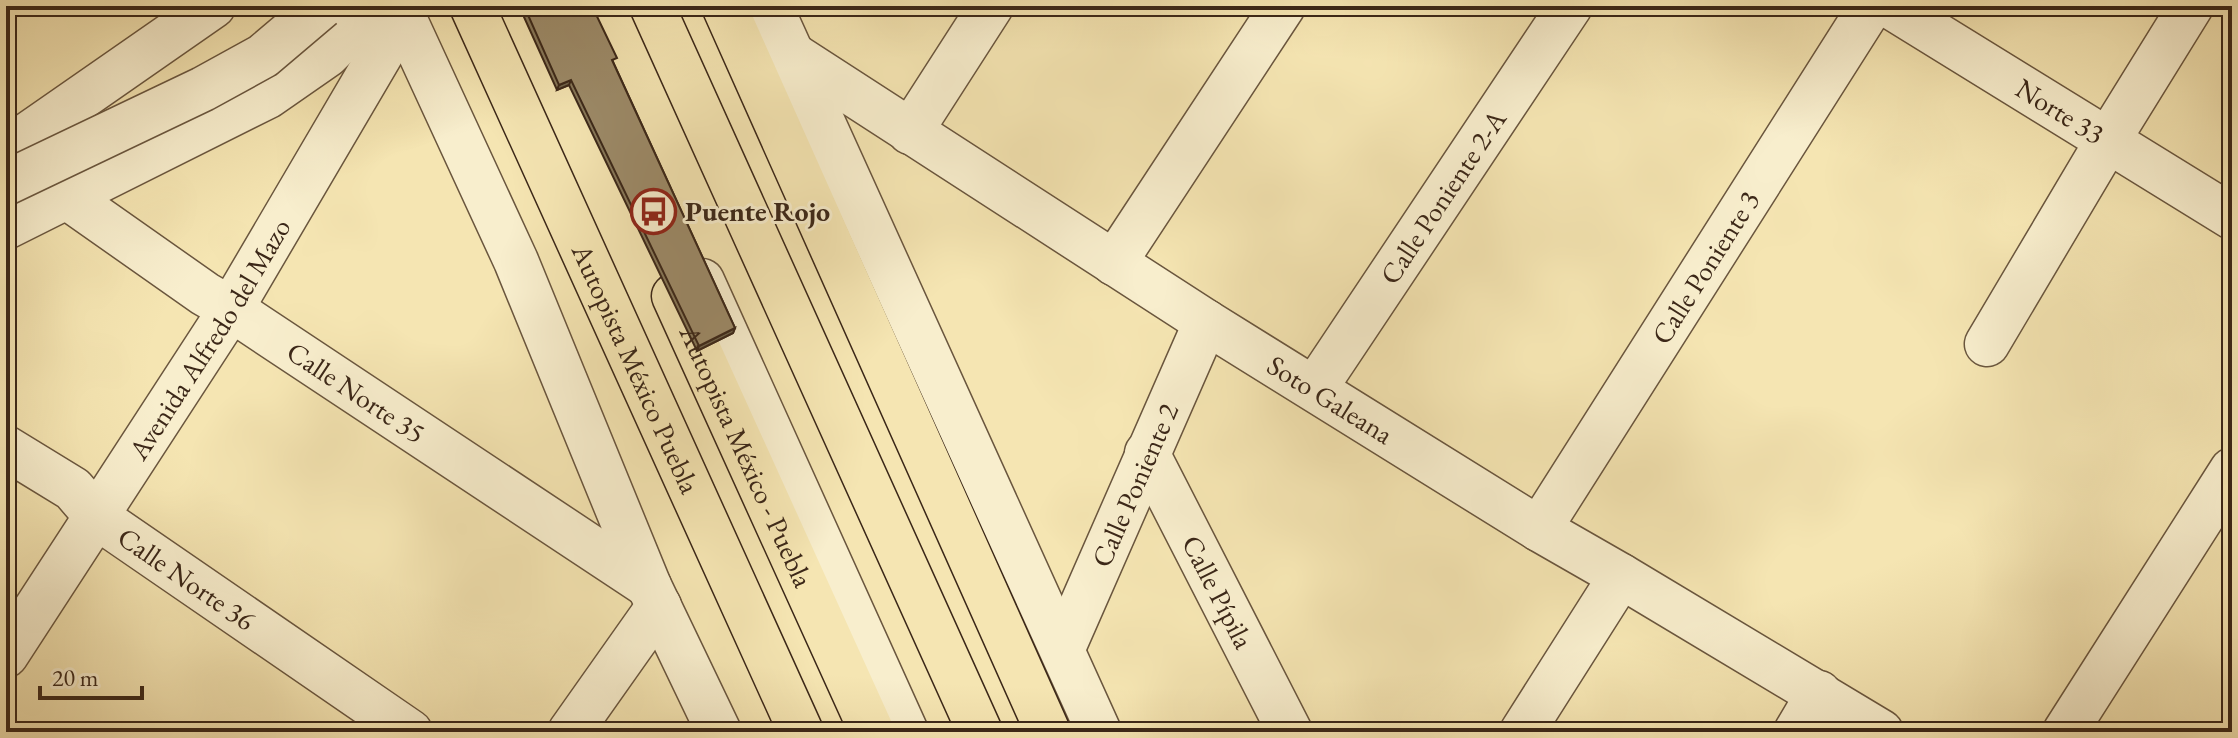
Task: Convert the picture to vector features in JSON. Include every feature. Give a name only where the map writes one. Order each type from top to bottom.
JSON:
[{"type":"highway","name":"Autopista México Puebla","points":[[472,6],[801,732]]},
{"type":"highway","points":[[652,6],[980,732]]},
{"type":"highway","points":[[724,6],[1048,732]]},
{"type":"highway","name":"Autopista México - Puebla","points":[[671,255],[872,732]]},
{"type":"street","points":[[6,150],[213,6]]},
{"type":"street","points":[[305,6],[317,25],[327,55]]},
{"type":"street","points":[[6,183],[203,89],[263,56],[322,6]]},
{"type":"street","points":[[770,6],[1099,732]]},
{"type":"street","points":[[910,132],[991,6]]},
{"type":"street","points":[[1114,263],[1283,6]]},
{"type":"street","name":"Calle Poniente 2-A","points":[[1315,388],[1570,6]]},
{"type":"street","name":"Calle Poniente 3","points":[[1539,529],[1871,6]]},
{"type":"street","name":"Norte 33","points":[[1890,6],[2232,217]]},
{"type":"street","points":[[1987,344],[2191,6]]},
{"type":"street","points":[[6,227],[268,96],[393,9],[516,261],[654,596],[719,732]]},
{"type":"street","name":"Avenida Alfredo del Mazo","points":[[6,655],[231,309],[393,9]]},
{"type":"street","name":"Soto Galeana","points":[[790,53],[1206,322],[1539,529],[1881,732]]},
{"type":"street","name":"Calle Norte 35","points":[[6,150],[205,294],[654,596]]},
{"type":"street","points":[[671,255],[883,732]]},
{"type":"street","points":[[671,255],[906,732]]},
{"type":"street","name":"Calle Poniente 2","points":[[1063,648],[1206,322]]},
{"type":"street","name":"Calle Norte 36","points":[[6,448],[73,489],[97,517],[410,732]]},
{"type":"street","name":"Calle Pípila","points":[[1147,453],[1290,732]]},
{"type":"street","points":[[2065,732],[2232,470]]},
{"type":"street","points":[[1522,732],[1621,576]]},
{"type":"street","points":[[570,732],[654,596]]},
{"type":"street","points":[[1796,732],[1819,693]]},
{"type":"building","name":"Puente Rojo","points":[[524,6],[592,6],[617,58],[612,60],[735,328],[699,346],[571,80],[559,85]]},
{"type":"place","name":"Puente Rojo","points":[[654,211]]}]
